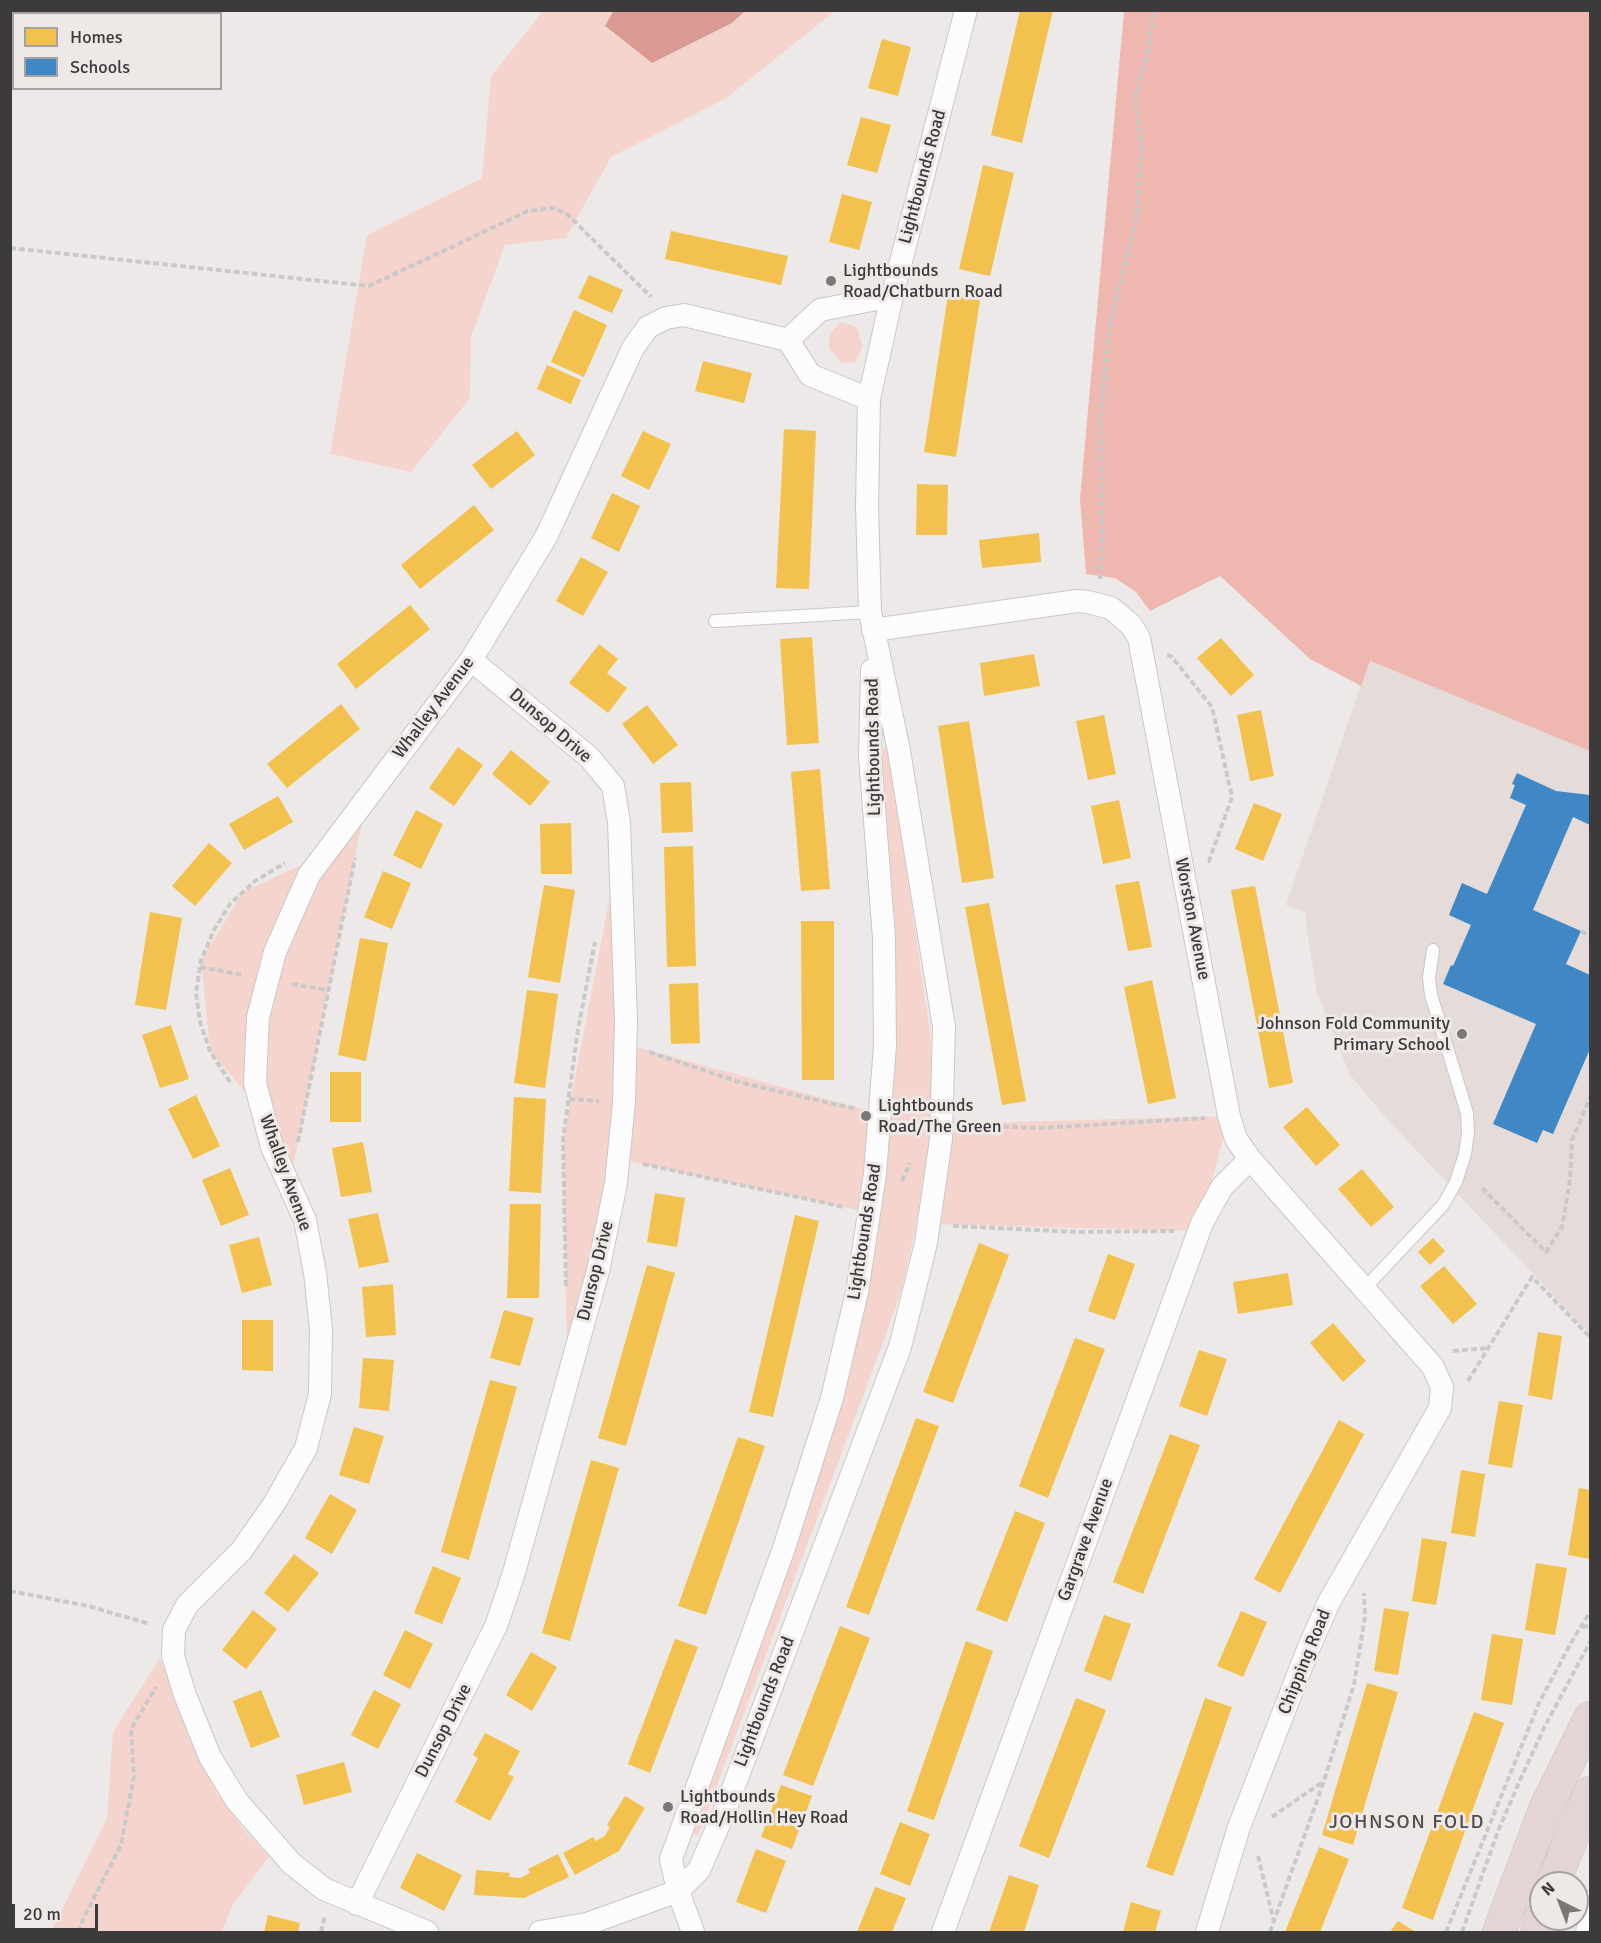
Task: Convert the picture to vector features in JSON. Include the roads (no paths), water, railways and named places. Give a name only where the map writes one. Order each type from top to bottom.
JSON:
[{"type":"highway","points":[[1555,1871],[1562,1834],[1546,1807],[1590,1718]]},
{"type":"highway","points":[[1499,1932],[1590,1793]]},
{"type":"street","name":"Lightbounds Road","points":[[678,1891],[671,1859],[784,1548],[832,1398],[857,1292],[875,1174],[885,1046],[884,938],[870,756],[872,621],[867,506],[869,399],[892,296],[966,10]]},
{"type":"street","points":[[869,399],[810,375],[788,340],[820,310],[892,296]]},
{"type":"street","name":"Whalley Avenue","points":[[427,1932],[324,1888],[291,1863],[237,1801],[210,1757],[185,1695],[173,1656],[174,1630],[187,1605],[241,1551],[274,1504],[306,1448],[320,1394],[321,1329],[315,1273],[305,1220],[272,1147],[255,1083],[258,1017],[275,952],[309,875],[471,660],[546,537],[633,348],[648,327],[675,316],[788,340]]},
{"type":"street","name":"Worston Avenue","points":[[872,621],[1077,601],[1111,608],[1131,625],[1139,638],[1229,1116],[1236,1139],[1250,1159],[1432,1367],[1442,1387],[1440,1408]]},
{"type":"street","name":"Lightbounds Road","points":[[678,1891],[699,1870],[723,1815],[896,1357],[926,1244],[941,1139],[944,1027],[898,751],[872,621]]},
{"type":"street","name":"Dunsop Drive","points":[[357,1904],[496,1626],[513,1576],[598,1271],[619,1158],[626,1044],[619,822],[613,786],[589,757],[471,660]]},
{"type":"street","name":"Gargrave Avenue","points":[[943,1932],[1199,1231],[1222,1187],[1250,1159]]},
{"type":"street","name":"Chipping Road","points":[[1207,1932],[1307,1652],[1329,1602],[1440,1408]]},
{"type":"street","points":[[540,1932],[587,1924],[678,1891],[693,1932]]},
{"type":"lane","points":[[715,621],[872,621]]},
{"type":"lane","points":[[1364,1289],[1443,1204],[1456,1182],[1465,1154],[1468,1133],[1467,1113],[1431,995],[1429,978],[1434,950]]},
{"type":"lane","points":[[1582,1932],[1590,1897]]},
{"type":"place","name":"Lightbounds Road/Chatburn Road","points":[[831,281]]},
{"type":"place","name":"Johnson Fold Community Primary School","points":[[1462,1034]]},
{"type":"place","name":"Lightbounds Road/The Green","points":[[866,1116]]},
{"type":"place","name":"Lightbounds Road/Hollin Hey Road","points":[[668,1807]]},
{"type":"district","name":"JOHNSON FOLD","points":[[1407,1823]]}]
